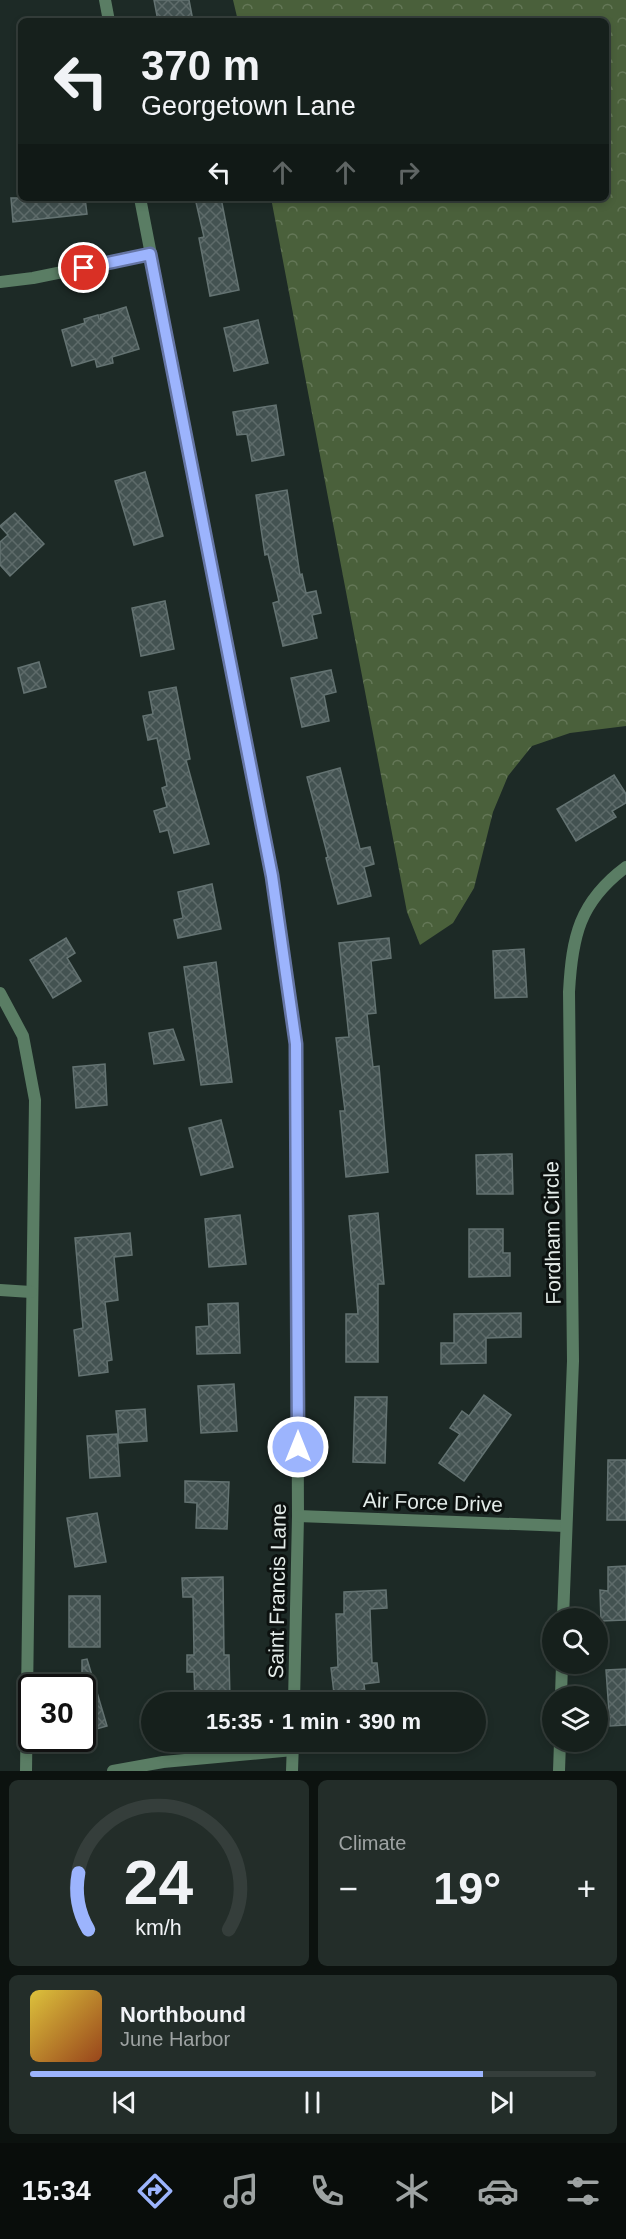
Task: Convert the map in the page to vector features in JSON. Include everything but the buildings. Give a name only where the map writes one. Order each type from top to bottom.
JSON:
[{"type":"street","points":[[105,0],[108,18]]},
{"type":"street","name":"Saint Francis Lane","points":[[141,201],[272,876],[296,1044],[298,1516],[294,1692]]},
{"type":"street","points":[[0,282],[33,278],[150,254]]},
{"type":"street","name":"Fordham Circle","points":[[563,1608],[573,1360],[569,992],[571,953],[584,913],[608,880],[626,867]]},
{"type":"street","points":[[0,993],[23,1036],[35,1100],[26,1771]]},
{"type":"street","points":[[0,1290],[31,1292]]},
{"type":"street","name":"Air Force Drive","points":[[298,1516],[566,1526]]},
{"type":"street","points":[[112,1771],[244,1752]]},
{"type":"street","points":[[292,1771],[293,1752]]},
{"type":"street","points":[[559,1771],[560,1752]]},
{"type":"green space","points":[[233,0],[626,0],[626,726],[570,733],[532,746],[508,776],[493,812],[474,888],[453,923],[420,945],[407,912],[272,201],[609,201],[609,18],[237,18]]},
{"type":"route","points":[[84,268],[150,254],[272,876],[296,1044],[298,1447]]}]
